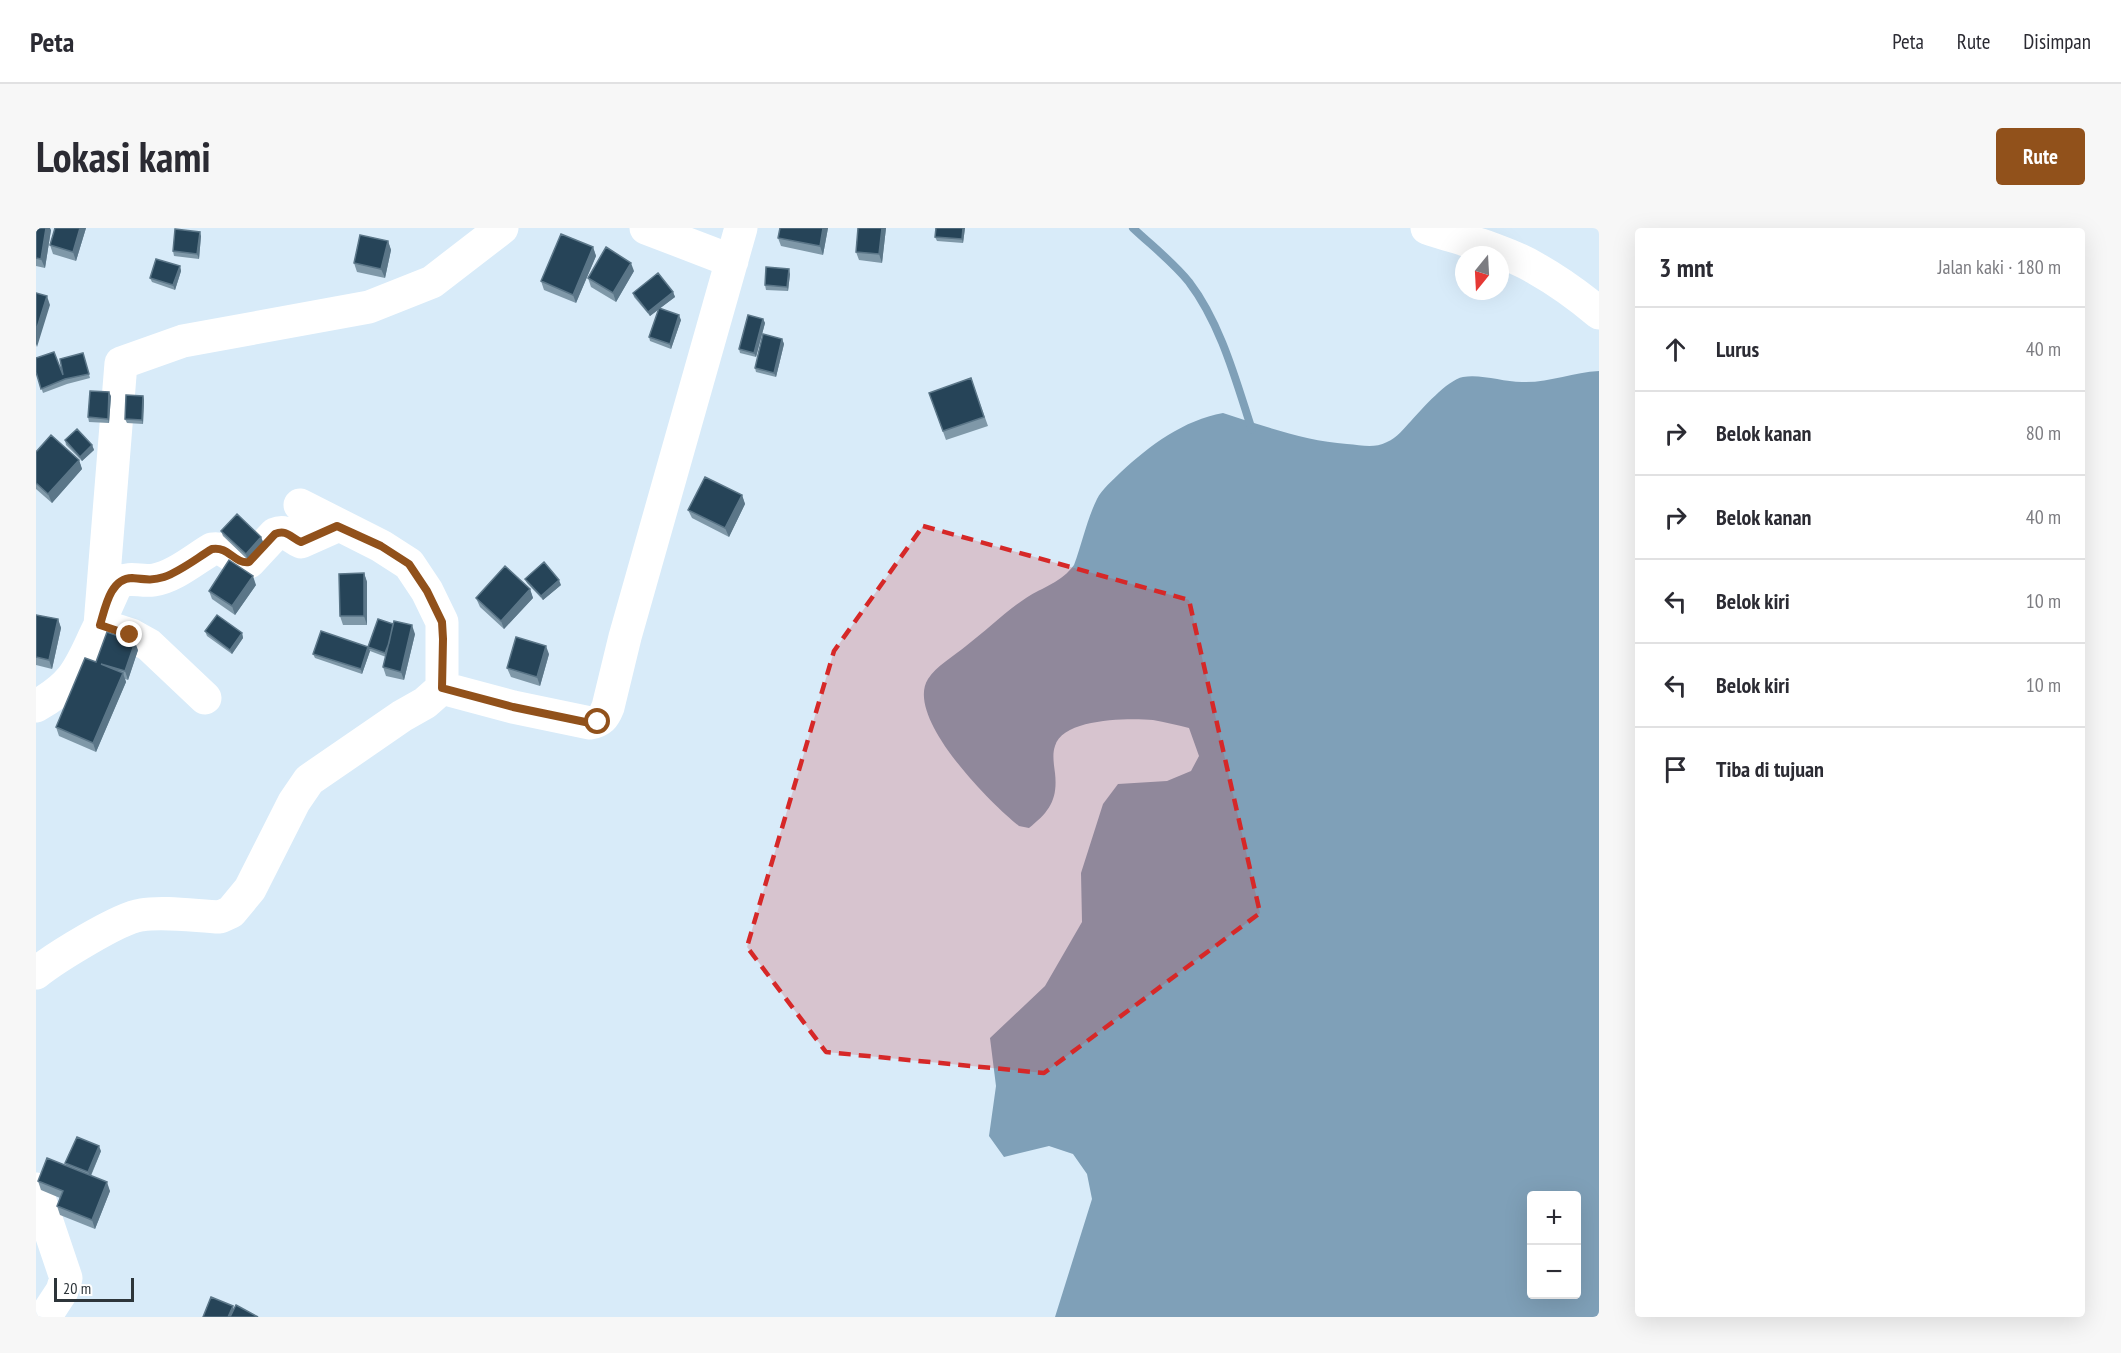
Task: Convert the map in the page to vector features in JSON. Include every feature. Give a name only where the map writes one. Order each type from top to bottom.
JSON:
[{"type":"street","points":[[100,625],[121,363],[183,340],[369,307],[432,282],[501,228]]},
{"type":"street","points":[[646,228],[732,261]]},
{"type":"street","points":[[442,688],[513,707],[590,723],[598,722],[604,717],[741,228]]},
{"type":"street","points":[[1427,228],[1496,251],[1534,267],[1574,292],[1599,313]]},
{"type":"street","points":[[36,973],[60,956],[126,919],[141,915],[220,916],[231,912],[257,877],[294,802],[309,780],[402,716],[425,703],[442,688],[442,622],[427,591],[409,564],[381,546],[337,526],[300,505]]},
{"type":"street","points":[[36,706],[51,698],[73,679],[100,625],[108,600],[117,583],[128,578],[153,580],[167,576],[212,549],[225,550],[241,562],[249,562],[275,534],[288,533],[301,542],[337,526]]},
{"type":"street","points":[[100,625],[130,635],[149,645],[205,698]]},
{"type":"street","points":[[36,1189],[66,1278],[62,1291],[45,1317]]},
{"type":"highlighted area","points":[[923,526],[1189,600],[1260,913],[1044,1073],[826,1052],[747,947],[834,651]]},
{"type":"water","points":[[1599,371],[1599,1317],[1055,1317],[1092,1199],[1087,1174],[1073,1154],[1049,1146],[1004,1157],[989,1136],[996,1086],[990,1038],[1045,986],[1082,922],[1081,873],[1103,804],[1118,784],[1167,781],[1191,771],[1199,756],[1189,728],[1153,720],[1114,720],[1083,725],[1070,730],[1061,737],[1054,749],[1056,782],[1051,805],[1029,828],[1019,826],[972,780],[939,736],[928,715],[924,695],[928,679],[940,665],[1011,609],[1069,571],[1074,565],[1087,523],[1099,495],[1132,462],[1156,443],[1195,421],[1223,413],[1316,440],[1372,446],[1394,438],[1442,389],[1457,379],[1478,377],[1532,382]]},
{"type":"building","points":[[36,228],[46,228],[41,259],[36,258]]},
{"type":"building","points":[[55,228],[80,228],[73,252],[50,245]]},
{"type":"building","points":[[780,228],[823,228],[820,246],[778,238]]},
{"type":"building","points":[[858,228],[882,228],[879,254],[856,252]]},
{"type":"building","points":[[936,228],[963,228],[962,239],[935,237]]},
{"type":"building","points":[[175,229],[200,232],[197,254],[173,251]]},
{"type":"building","points":[[561,234],[593,247],[573,295],[541,281]]},
{"type":"building","points":[[360,235],[388,241],[381,269],[354,263]]},
{"type":"building","points":[[606,247],[631,263],[613,293],[588,278]]},
{"type":"building","points":[[156,259],[180,266],[173,285],[150,278]]},
{"type":"building","points":[[766,267],[789,269],[787,287],[765,285]]},
{"type":"building","points":[[658,273],[673,292],[648,312],[633,293]]},
{"type":"building","points":[[36,293],[47,296],[36,331]]},
{"type":"building","points":[[659,308],[679,315],[670,344],[649,337]]},
{"type":"building","points":[[748,315],[763,319],[754,353],[739,349]]},
{"type":"building","points":[[763,334],[782,339],[774,373],[755,368]]},
{"type":"building","points":[[54,352],[63,375],[60,359],[83,353],[89,374],[65,379],[41,389],[36,372],[36,358]]},
{"type":"building","points":[[971,378],[984,417],[943,431],[929,393]]},
{"type":"building","points":[[90,391],[109,392],[108,419],[88,417]]},
{"type":"building","points":[[126,395],[143,396],[142,420],[125,419]]},
{"type":"building","points":[[77,429],[92,445],[80,457],[65,440]]},
{"type":"building","points":[[51,435],[79,460],[48,494],[36,483],[36,452]]},
{"type":"building","points":[[705,477],[742,495],[725,528],[688,510]]},
{"type":"building","points":[[237,514],[261,537],[246,554],[221,531]]},
{"type":"building","points":[[229,560],[253,576],[232,606],[209,591]]},
{"type":"building","points":[[544,562],[559,580],[541,596],[525,579]]},
{"type":"building","points":[[505,566],[530,589],[501,621],[476,598]]},
{"type":"building","points":[[364,573],[364,616],[340,616],[339,574]]},
{"type":"building","points":[[36,615],[58,619],[49,660],[36,657]]},
{"type":"building","points":[[217,615],[242,633],[230,650],[205,631]]},
{"type":"building","points":[[378,619],[393,624],[385,653],[368,647]]},
{"type":"building","points":[[394,621],[412,625],[401,672],[383,667]]},
{"type":"building","points":[[321,631],[368,647],[361,669],[313,654]]},
{"type":"building","points":[[107,632],[135,642],[125,671],[101,664],[123,673],[93,743],[56,727],[85,658],[96,662]]},
{"type":"building","points":[[516,637],[546,646],[537,677],[507,668]]},
{"type":"building","points":[[77,1137],[99,1146],[88,1172],[65,1163]]},
{"type":"building","points":[[47,1158],[107,1182],[92,1220],[57,1206],[63,1191],[38,1181]]},
{"type":"building","points":[[211,1297],[233,1306],[228,1317],[203,1317]]},
{"type":"building","points":[[236,1305],[258,1317],[230,1317]]},
{"type":"waterway","points":[[1133,228],[1176,268],[1200,298],[1219,334],[1252,430]]},
{"type":"route","points":[[130,635],[100,625],[108,600],[117,583],[128,578],[153,580],[167,576],[212,549],[225,550],[241,562],[249,562],[275,534],[285,532],[301,542],[337,526],[381,546],[409,564],[427,591],[442,622],[442,688],[513,707],[590,723],[598,722]]}]
